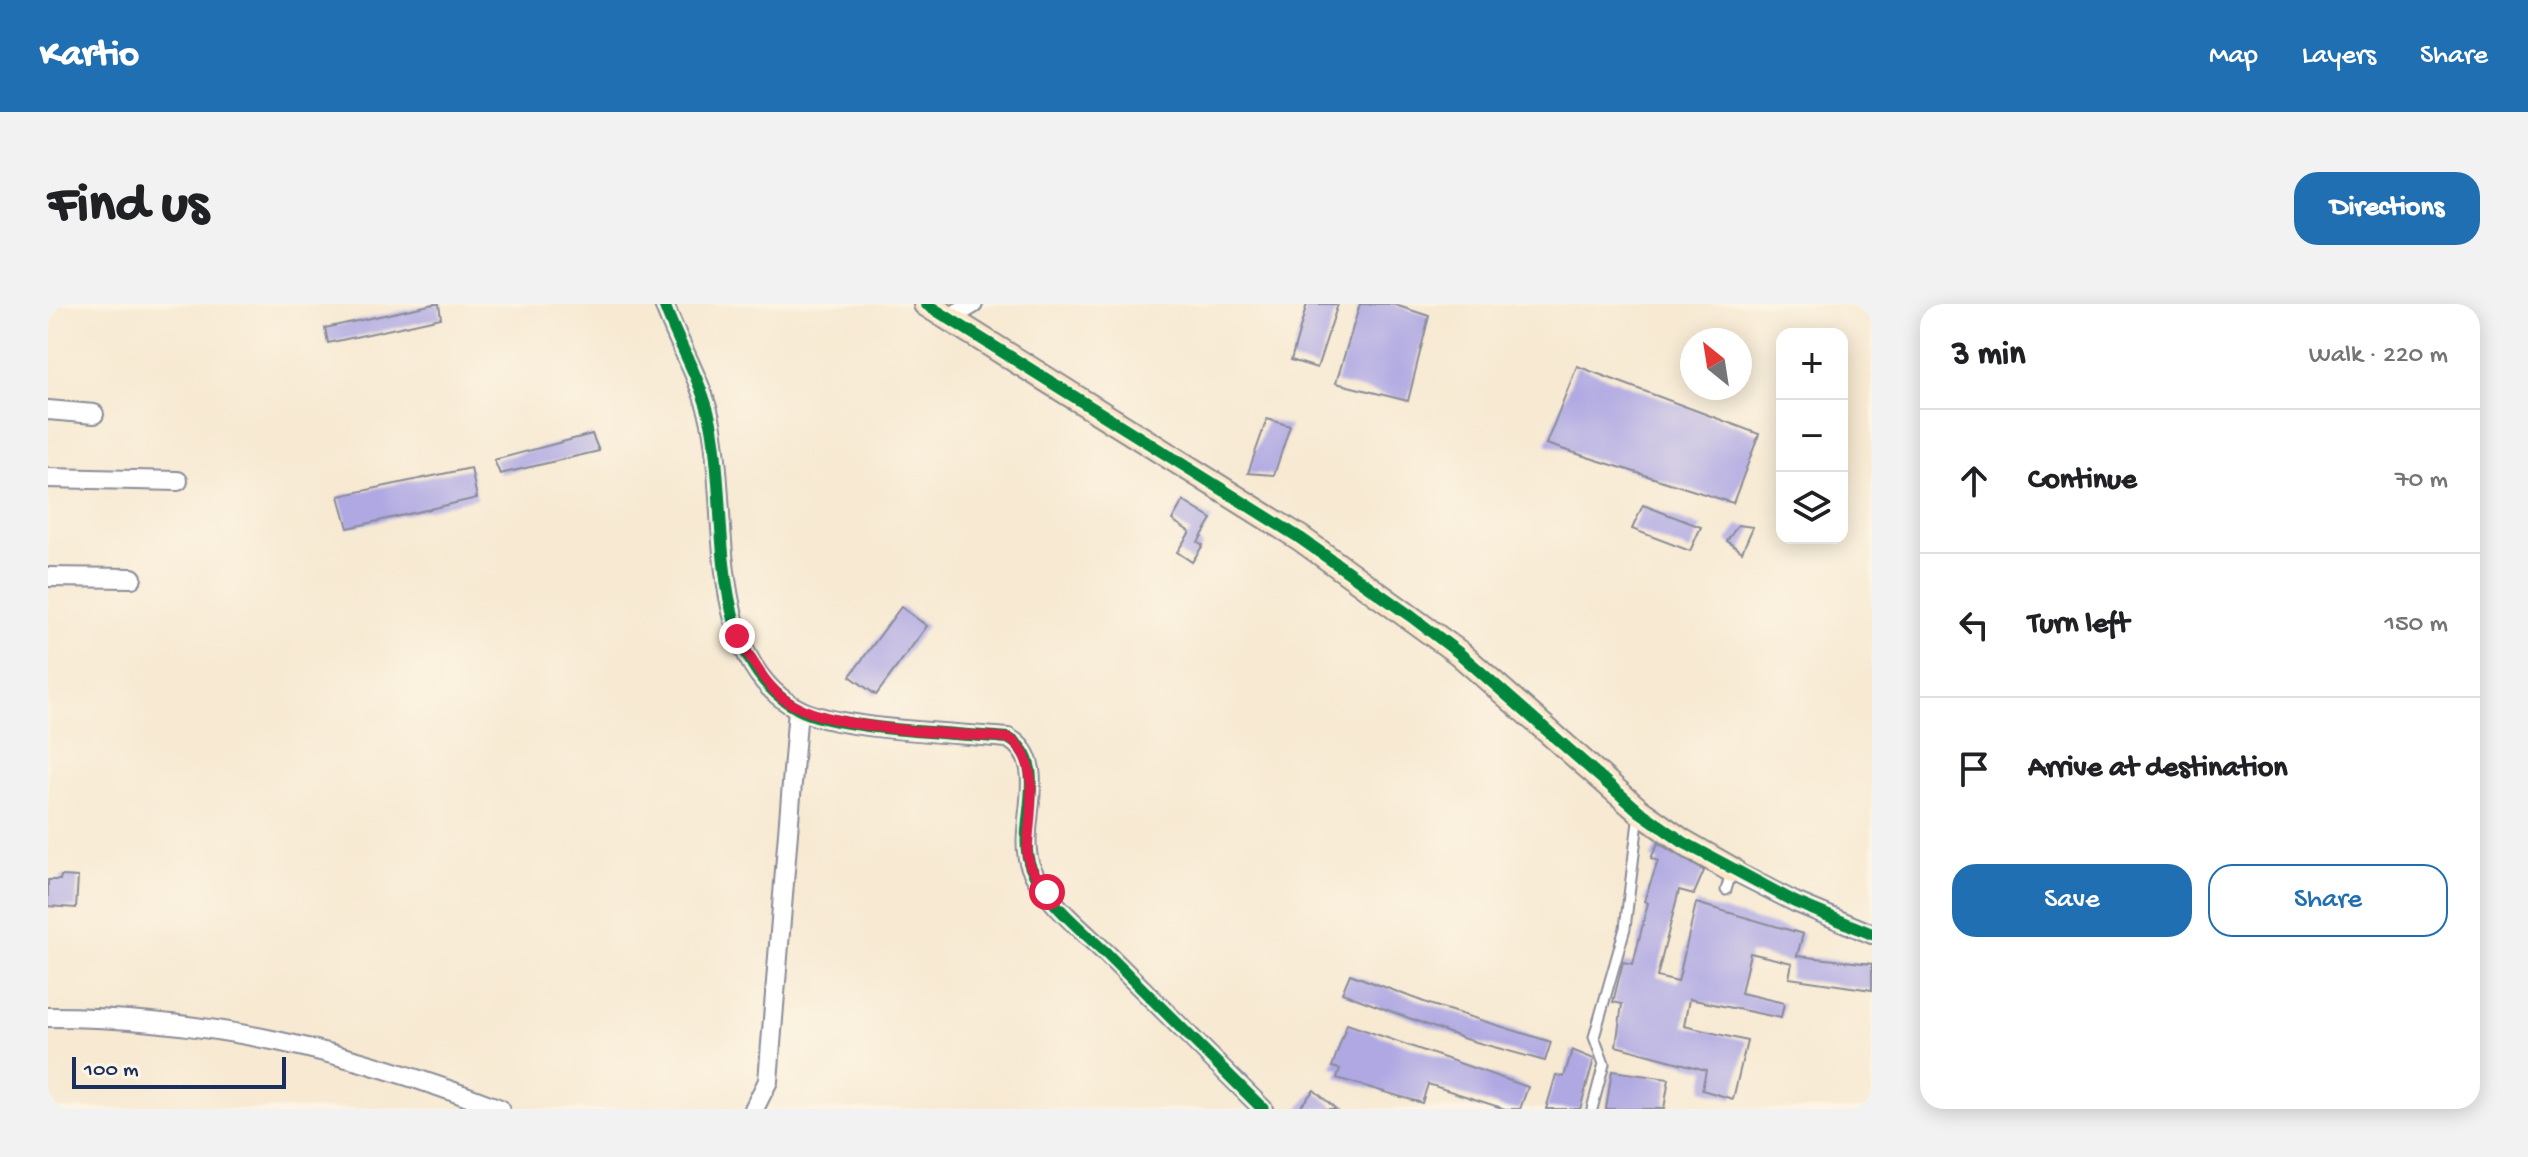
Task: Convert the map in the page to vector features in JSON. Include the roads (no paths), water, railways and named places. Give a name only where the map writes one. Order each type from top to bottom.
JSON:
[{"type":"street","points":[[664,304],[704,396],[711,421],[716,449],[720,547],[737,636],[763,678],[798,709],[832,720],[1008,738],[1018,743],[1028,758],[1027,853],[1037,878],[1087,934],[1263,1109]]},
{"type":"street","points":[[926,304],[1287,530],[1412,617],[1459,653],[1639,811],[1729,880],[1795,902],[1872,934]]},
{"type":"street","points":[[949,318],[973,304]]},
{"type":"street","points":[[48,410],[94,414]]},
{"type":"street","points":[[48,478],[178,481]]},
{"type":"street","points":[[48,577],[132,578]]},
{"type":"street","points":[[754,1109],[768,1081],[798,709]]},
{"type":"street","points":[[48,1017],[108,1017],[234,1030],[358,1060],[500,1109]]},
{"type":"lane","points":[[1592,1109],[1604,1064],[1594,1037],[1625,928],[1639,811]]}]
